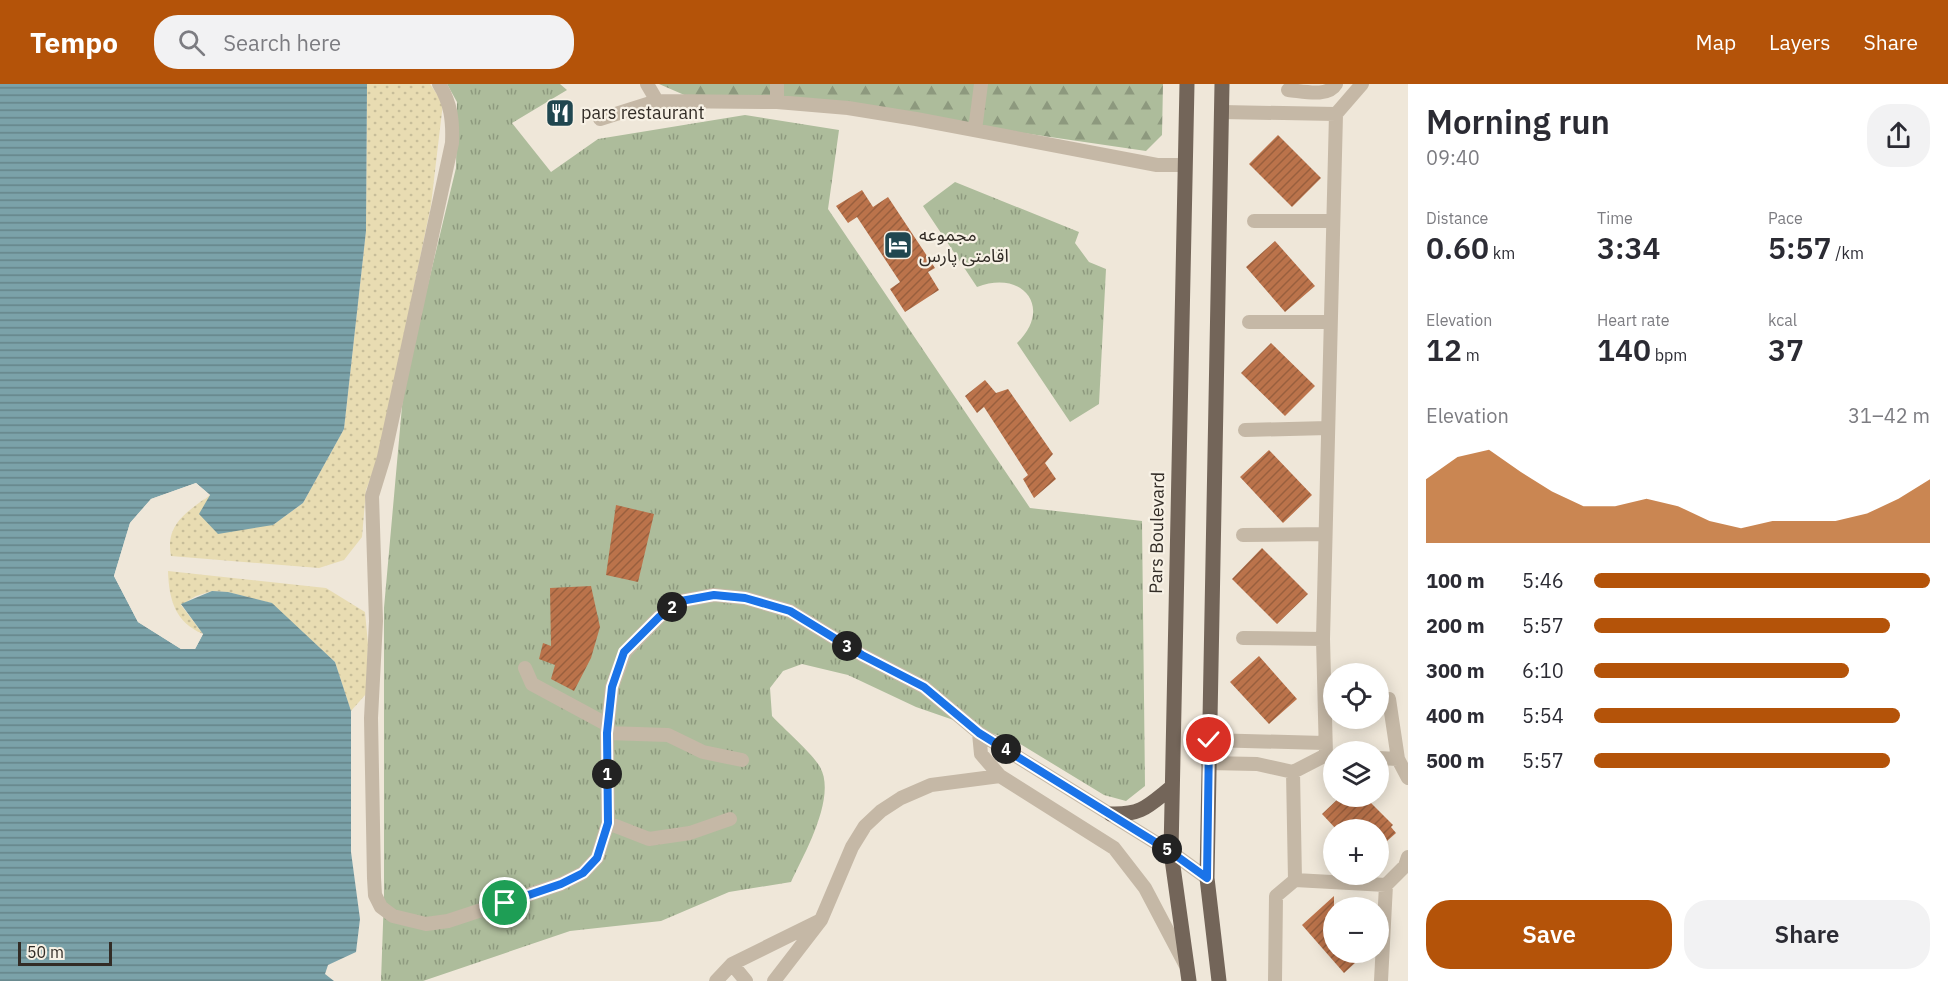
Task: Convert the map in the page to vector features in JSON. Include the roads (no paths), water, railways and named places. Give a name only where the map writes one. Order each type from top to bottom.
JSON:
[{"type":"main road","name":"Pars Boulevard","points":[[1187,84],[1171,852],[1189,981]]},
{"type":"main road","points":[[1220,981],[1207,878],[1222,84]]},
{"type":"main road","points":[[1111,814],[1132,815],[1148,806],[1172,787]]},
{"type":"street","points":[[439,84],[454,120],[452,142],[384,457],[372,496],[376,621],[371,718],[375,895],[381,907],[407,922],[426,924],[448,921],[561,884],[583,873],[597,858],[608,823],[608,729],[612,687],[624,652],[659,617],[681,601],[714,595],[745,598],[790,611],[862,655],[924,687],[979,733],[1171,852],[1207,878]]},
{"type":"street","points":[[647,84],[657,101]]},
{"type":"street","points":[[777,84],[777,102]]},
{"type":"street","points":[[975,130],[981,84]]},
{"type":"street","points":[[1279,112],[1285,87],[1325,92],[1333,89],[1336,84]]},
{"type":"street","points":[[1328,741],[1323,639],[1336,114],[1362,84]]},
{"type":"street","points":[[600,119],[657,101],[777,102],[848,108],[1157,165],[1184,165]]},
{"type":"street","points":[[1222,112],[1336,114]]},
{"type":"street","points":[[1254,221],[1333,221]]},
{"type":"street","points":[[1249,322],[1330,322]]},
{"type":"street","points":[[1245,430],[1328,428]]},
{"type":"street","points":[[1243,536],[1325,534]]},
{"type":"street","points":[[1243,638],[1323,639]]},
{"type":"street","points":[[525,668],[532,684],[608,729],[668,735],[703,752],[742,760]]},
{"type":"street","points":[[1389,699],[1398,759],[1408,778]]},
{"type":"street","points":[[979,733],[981,754],[1000,776],[1114,848],[1145,888],[1185,964]]},
{"type":"street","points":[[1209,740],[1323,751]]},
{"type":"street","points":[[1208,763],[1257,764],[1293,772],[1323,754]]},
{"type":"street","points":[[1389,759],[1398,759]]},
{"type":"street","points":[[1293,772],[1295,880]]},
{"type":"street","points":[[774,981],[821,920],[852,847],[865,826],[881,811],[901,798],[932,785],[1000,776]]},
{"type":"street","points":[[608,823],[650,839],[690,833],[730,819]]},
{"type":"street","points":[[1389,882],[1405,866],[1408,857]]},
{"type":"street","points":[[1275,981],[1276,896],[1295,880],[1323,882]]},
{"type":"street","points":[[1381,981],[1386,885]]},
{"type":"street","points":[[716,981],[732,964],[821,920]]},
{"type":"street","points":[[732,964],[746,981]]},
{"type":"water","points":[[0,84],[367,84],[366,231],[344,429],[303,503],[273,525],[218,534],[199,514],[210,495],[196,483],[151,499],[130,523],[114,576],[138,622],[181,649],[195,649],[203,634],[181,604],[212,591],[228,592],[272,603],[335,662],[351,711],[351,852],[360,919],[356,952],[328,965],[325,974],[334,981],[0,981]]},
{"type":"place","name":"pars restaurant","points":[[560,113]]},
{"type":"place","name":"مجموعه اقامتی پارس","points":[[898,245]]}]
